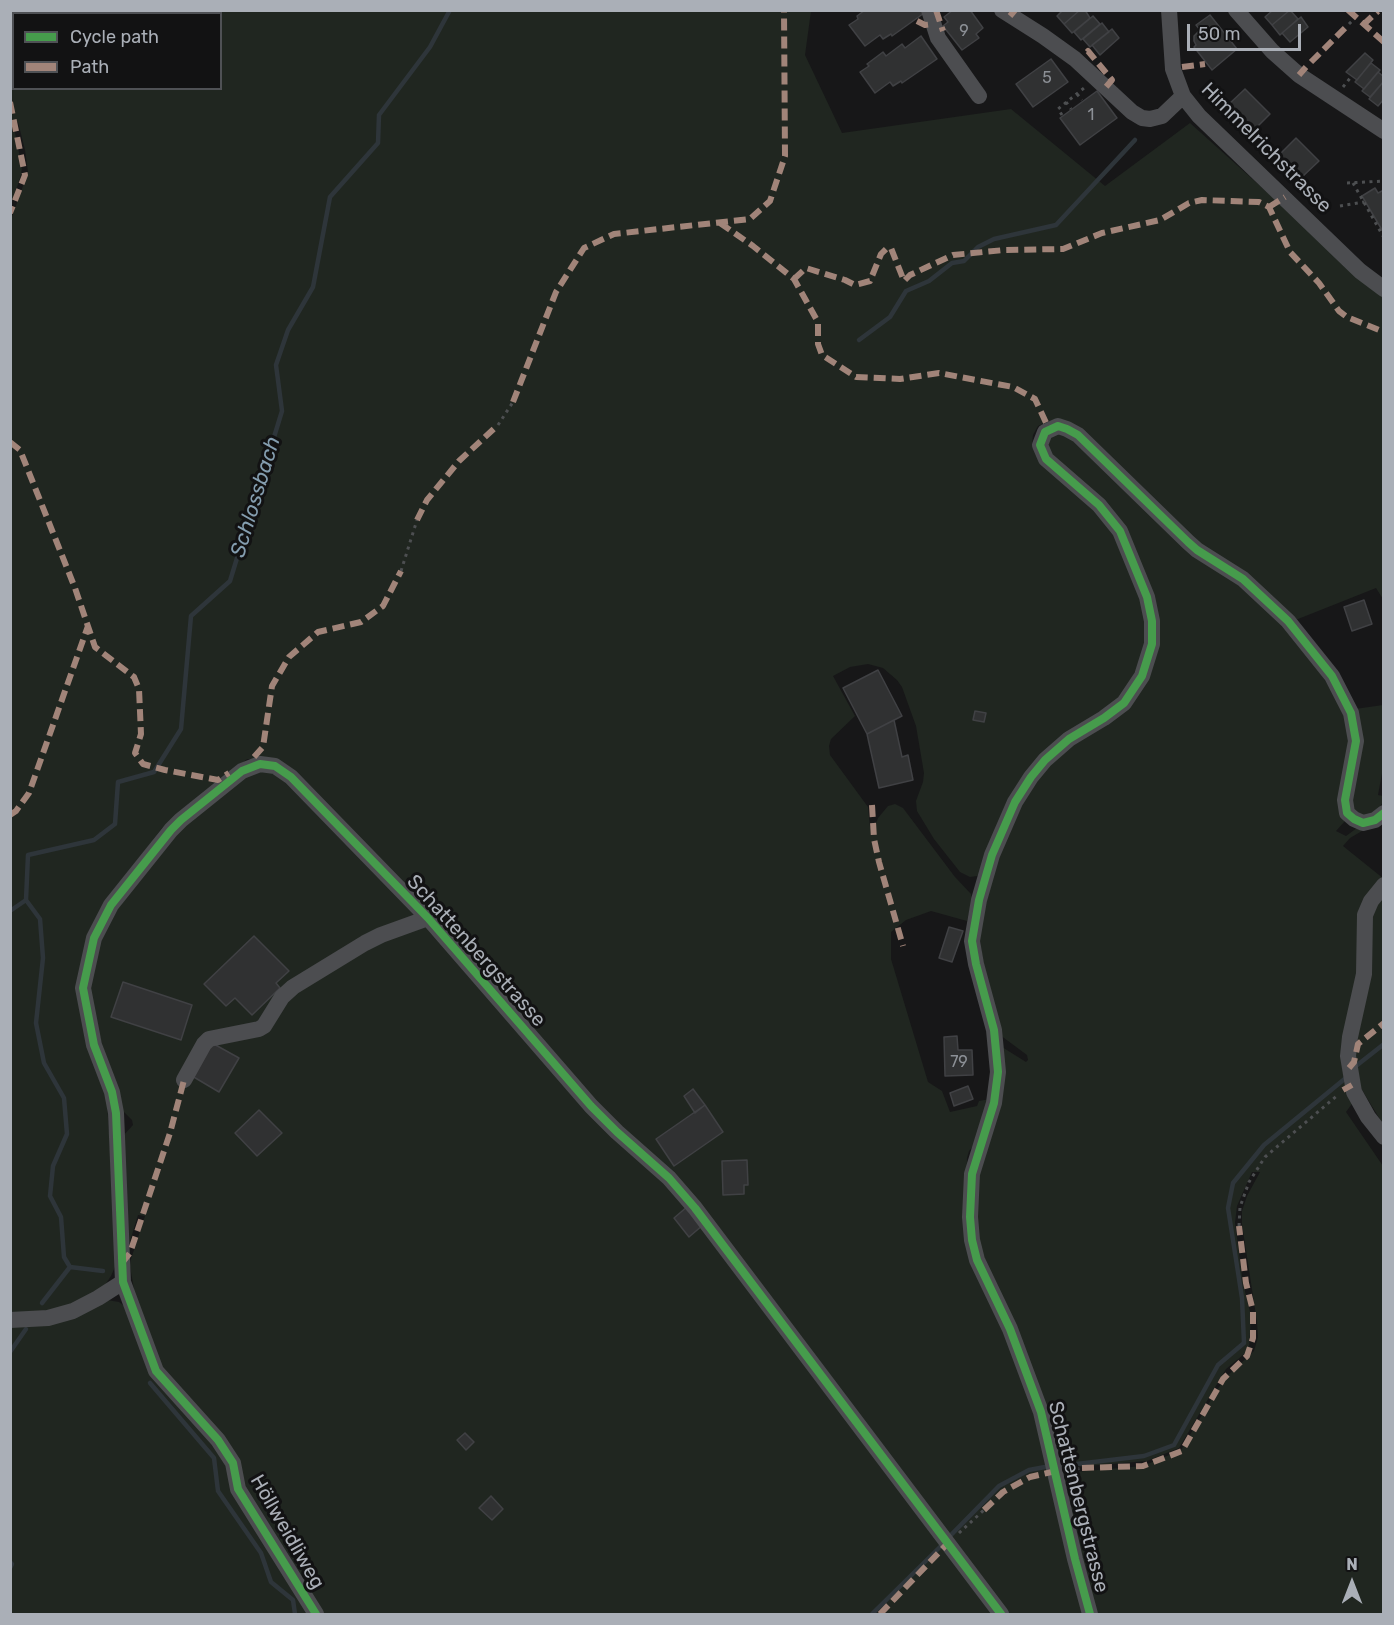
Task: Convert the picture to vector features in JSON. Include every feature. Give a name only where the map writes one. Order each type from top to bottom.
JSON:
[{"type":"street","points":[[929,10],[938,38],[979,96]]},
{"type":"street","points":[[1002,10],[1075,59],[1132,112],[1142,118],[1162,116],[1183,96]]},
{"type":"street","name":"Himmelrichstrasse","points":[[1170,10],[1173,69],[1183,96],[1199,116],[1360,271],[1383,289]]},
{"type":"street","points":[[1236,10],[1264,43],[1299,75],[1383,131]]},
{"type":"street","name":"Schattenbergstrasse","points":[[1090,1614],[1041,1412],[1010,1329],[977,1260],[970,1216],[972,1174],[994,1103],[998,1072],[994,1030],[972,941],[979,900],[992,855],[1011,810],[1031,777],[1045,760],[1069,739],[1124,703],[1142,676],[1152,644],[1152,621],[1147,597],[1120,531],[1099,505],[1046,459],[1040,445],[1045,432],[1058,426],[1078,435],[1188,543],[1243,579],[1288,621],[1332,676],[1351,713],[1355,733],[1355,750],[1345,800],[1347,813],[1364,823],[1375,820],[1383,813]]},
{"type":"street","name":"Schattenbergstrasse","points":[[123,1282],[116,1113],[112,1092],[94,1045],[83,988],[88,958],[102,919],[111,905],[171,830],[242,771],[260,764],[275,766],[291,777],[428,918],[591,1106],[669,1178],[695,1208],[1001,1614]]},
{"type":"street","points":[[1383,885],[1371,901],[1365,915],[1364,974],[1348,1056],[1354,1092],[1383,1137]]},
{"type":"street","points":[[184,1080],[209,1039],[264,1026],[282,997],[293,987],[365,943],[428,918]]},
{"type":"street","points":[[10,1320],[48,1318],[73,1311],[123,1282]]},
{"type":"street","name":"Höllweidliweg","points":[[123,1282],[156,1371],[218,1440],[233,1464],[238,1489],[316,1614]]},
{"type":"path","points":[[1349,24],[1355,18]]},
{"type":"path","points":[[1062,115],[1058,109],[1083,88]]},
{"type":"path","points":[[1077,94],[1082,100]]},
{"type":"path","points":[[1066,102],[1071,109]]},
{"type":"path","points":[[1347,183],[1383,181]]},
{"type":"path","points":[[1353,183],[1383,236]]},
{"type":"path","points":[[1340,206],[1364,202]]},
{"type":"path","points":[[498,424],[513,402]]},
{"type":"path","points":[[400,571],[417,520]]},
{"type":"path","points":[[1239,1226],[1240,1207],[1249,1182],[1265,1157],[1343,1090]]},
{"type":"path","points":[[947,1544],[984,1510]]},
{"type":"shaded area","points":[[10,11],[811,11],[805,55],[842,133],[1011,109],[1105,186],[1190,123],[1383,296],[1383,599],[1376,588],[1293,621],[1049,421],[1038,426],[1033,435],[1032,444],[1112,525],[1146,607],[1146,650],[1122,698],[1056,744],[982,872],[977,876],[970,877],[960,872],[934,839],[917,811],[916,801],[924,773],[916,726],[902,687],[897,680],[883,668],[868,664],[850,667],[833,676],[855,716],[831,739],[830,755],[868,807],[870,827],[875,826],[878,818],[888,806],[895,804],[903,808],[955,877],[971,894],[972,900],[967,921],[931,911],[906,920],[891,932],[891,959],[928,1082],[942,1091],[950,1112],[977,1106],[979,1101],[990,1099],[978,1141],[969,1151],[967,1158],[966,1202],[1029,1391],[1086,1614],[11,1614],[10,222],[28,172],[18,122],[13,123],[22,167],[11,205]],"holes":[[[247,759],[257,759],[164,844],[97,938],[89,999],[121,1109],[132,1120],[133,1125],[122,1137],[127,1251],[138,1215],[145,1216],[131,1259],[134,1289],[127,1308],[119,1302],[107,1300],[105,1285],[117,1262],[106,1085],[82,972],[102,908],[162,828],[195,805]]]},
{"type":"shaded area","points":[[1058,433],[1071,436],[1237,579],[1302,643],[1342,708],[1351,739],[1345,821],[1336,831],[1346,836],[1357,828],[1362,831],[1350,838],[1343,846],[1384,879],[1383,1124],[1362,1090],[1346,1112],[1383,1166],[1383,1614],[1094,1614],[1063,1473],[1143,1466],[1181,1450],[1226,1377],[1254,1351],[1258,1337],[1257,1322],[1242,1211],[1260,1172],[1252,1172],[1237,1206],[1235,1223],[1243,1283],[1251,1316],[1249,1350],[1226,1369],[1179,1448],[1147,1461],[1063,1468],[979,1254],[975,1190],[1002,1047],[1026,1062],[1028,1060],[1027,1055],[1000,1035],[986,981],[978,927],[1007,826],[1055,756],[1111,719],[1156,645],[1125,533],[1049,451],[1049,439]]},
{"type":"shaded area","points":[[1383,705],[1383,768],[1378,795],[1383,796],[1383,802],[1376,813],[1360,817],[1351,806],[1355,709]]},
{"type":"building","points":[[865,10],[927,11],[892,36],[891,34],[883,39],[880,35],[865,46],[849,25]]},
{"type":"building","points":[[953,10],[970,10],[983,28],[976,34],[979,38],[962,50],[943,26],[948,22],[944,17]]},
{"type":"building","points":[[1063,10],[1080,10],[1064,24],[1057,16]]},
{"type":"building","points":[[1080,10],[1085,10],[1090,18],[1072,33],[1064,24]]},
{"type":"building","points":[[1273,10],[1290,10],[1272,25],[1265,17]]},
{"type":"building","points":[[1290,10],[1298,19],[1280,35],[1272,25]]},
{"type":"building","points":[[1210,15],[1237,49],[1212,70],[1194,47],[1196,45],[1194,36],[1200,30],[1196,25]]},
{"type":"building","points":[[1093,16],[1100,24],[1081,40],[1074,32]]},
{"type":"building","points":[[1301,17],[1308,27],[1290,42],[1282,33]]},
{"type":"building","points":[[1102,23],[1109,32],[1090,47],[1083,39]]},
{"type":"building","points":[[1112,29],[1119,38],[1100,55],[1092,45]]},
{"type":"building","points":[[921,36],[937,59],[902,83],[901,81],[893,86],[890,82],[875,93],[860,72],[883,52],[886,56],[902,44],[905,48]]},
{"type":"building","points":[[1365,53],[1373,60],[1357,80],[1346,72]]},
{"type":"building","points":[[1051,59],[1068,82],[1033,107],[1016,84]]},
{"type":"building","points":[[1371,63],[1380,70],[1364,89],[1355,82]]},
{"type":"building","points":[[1378,72],[1384,77],[1384,81],[1370,97],[1362,91]]},
{"type":"building","points":[[1384,81],[1384,99],[1378,106],[1369,99]]},
{"type":"building","points":[[1245,89],[1270,114],[1253,131],[1228,105]]},
{"type":"building","points":[[1097,91],[1117,118],[1080,145],[1060,118]]},
{"type":"building","points":[[1296,138],[1319,161],[1302,177],[1279,155]]},
{"type":"building","points":[[1375,188],[1378,193],[1384,190],[1384,229],[1382,230],[1362,196]]},
{"type":"building","points":[[1364,600],[1372,624],[1352,631],[1344,607]]},
{"type":"building","points":[[878,670],[902,716],[867,734],[843,688]]},
{"type":"building","points":[[975,711],[986,713],[984,722],[973,720]]},
{"type":"building","points":[[894,720],[902,757],[908,755],[913,780],[879,788],[867,734]]},
{"type":"building","points":[[949,927],[963,931],[952,962],[939,958]]},
{"type":"building","points":[[254,936],[289,971],[276,983],[280,988],[252,1015],[235,998],[226,1006],[204,984]]},
{"type":"building","points":[[123,982],[192,1005],[181,1040],[111,1017]]},
{"type":"building","points":[[957,1036],[958,1050],[972,1050],[973,1075],[945,1076],[944,1037]]},
{"type":"building","points":[[212,1043],[239,1058],[219,1092],[192,1076]]},
{"type":"building","points":[[968,1086],[973,1099],[954,1106],[950,1093]]},
{"type":"building","points":[[693,1089],[705,1105],[695,1113],[684,1096]]},
{"type":"building","points":[[705,1105],[723,1132],[674,1166],[656,1139]]},
{"type":"building","points":[[259,1110],[282,1133],[257,1156],[235,1133]]},
{"type":"building","points":[[747,1160],[748,1185],[744,1185],[744,1194],[723,1195],[722,1161]]},
{"type":"building","points":[[688,1206],[703,1225],[689,1237],[674,1218]]},
{"type":"building","points":[[465,1433],[474,1442],[466,1450],[457,1440]]},
{"type":"building","points":[[491,1496],[503,1509],[492,1520],[479,1508]]},
{"type":"waterway","name":"Schlossbach","points":[[10,911],[26,900],[28,855],[94,840],[115,824],[118,782],[154,772],[181,729],[191,616],[230,581],[282,411],[276,365],[288,330],[313,287],[330,197],[378,143],[379,115],[430,47],[450,10]]},
{"type":"waterway","points":[[859,340],[890,317],[906,291],[929,281],[952,263],[964,261],[978,247],[994,239],[1056,225],[1135,140]]},
{"type":"waterway","points":[[26,900],[40,919],[43,958],[36,1023],[44,1063],[64,1098],[67,1134],[53,1166],[50,1196],[61,1217],[64,1257],[70,1267]]},
{"type":"waterway","points":[[1356,1066],[1384,1044]]},
{"type":"waterway","points":[[1060,1466],[1144,1456],[1174,1445],[1218,1365],[1244,1343],[1242,1298],[1228,1208],[1233,1183],[1264,1145],[1347,1077]]},
{"type":"waterway","points":[[70,1267],[103,1271]]},
{"type":"waterway","points":[[42,1303],[70,1267]]},
{"type":"waterway","points":[[10,1352],[26,1329]]},
{"type":"waterway","points":[[150,1383],[214,1458],[218,1491],[261,1553],[271,1582],[293,1600],[295,1614]]},
{"type":"waterway","points":[[949,1537],[999,1486],[1029,1470],[1045,1467]]},
{"type":"waterway","points":[[872,1614],[941,1546]]},
{"type":"waterway","points":[[10,1562],[12,1564],[10,1568]]},
{"type":"marked path","points":[[513,402],[556,292],[584,248],[614,234],[750,219],[770,201],[785,156],[784,10]]},
{"type":"marked path","points":[[936,10],[943,31]]},
{"type":"marked path","points":[[1010,16],[1015,10]]},
{"type":"marked path","points":[[1348,10],[1384,42]]},
{"type":"marked path","points":[[1363,25],[1378,11]]},
{"type":"marked path","points":[[917,21],[925,25],[933,24]]},
{"type":"marked path","points":[[1311,62],[1349,24]]},
{"type":"marked path","points":[[1087,52],[1112,80],[1106,87]]},
{"type":"marked path","points":[[1182,67],[1205,64]]},
{"type":"marked path","points":[[1299,75],[1306,67]]},
{"type":"marked path","points":[[10,102],[25,175],[10,213]]},
{"type":"marked path","points":[[1269,207],[1285,197]]},
{"type":"marked path","points":[[794,279],[806,268],[855,285],[870,281],[881,254],[891,248],[904,281],[910,275],[953,255],[1004,250],[1063,249],[1102,233],[1160,220],[1189,203],[1202,200],[1259,202],[1269,207],[1290,252],[1319,283],[1339,311],[1347,317],[1384,332]]},
{"type":"marked path","points":[[720,223],[794,279],[818,322],[818,344],[822,355],[856,377],[900,379],[939,373],[1013,387],[1035,399],[1049,429]]},
{"type":"marked path","points":[[417,520],[427,500],[459,461],[498,425]]},
{"type":"marked path","points":[[10,442],[20,450],[75,588],[95,647],[134,677],[139,689],[141,734],[135,753],[143,764],[165,770],[218,780],[229,773]]},
{"type":"marked path","points":[[254,757],[263,747],[272,686],[289,657],[318,632],[361,622],[383,606],[401,571]]},
{"type":"marked path","points":[[10,815],[16,811],[29,793],[88,626]]},
{"type":"marked path","points":[[872,805],[874,839],[879,862],[903,946]]},
{"type":"marked path","points":[[1349,1068],[1354,1062],[1358,1044],[1384,1023]]},
{"type":"marked path","points":[[122,1263],[130,1253],[170,1133],[184,1080]]},
{"type":"marked path","points":[[1343,1090],[1352,1085]]},
{"type":"marked path","points":[[1082,1468],[1143,1466],[1182,1451],[1223,1379],[1247,1356],[1253,1338],[1253,1311],[1246,1283],[1239,1226]]},
{"type":"marked path","points":[[984,1510],[1003,1492],[1030,1477],[1056,1471]]},
{"type":"marked path","points":[[880,1614],[947,1544]]},
{"type":"cycle path","points":[[1090,1614],[1041,1412],[1010,1329],[977,1260],[970,1217],[972,1174],[994,1103],[998,1072],[994,1030],[972,941],[979,900],[992,855],[1015,802],[1031,777],[1045,760],[1069,739],[1124,703],[1142,676],[1152,644],[1152,621],[1147,597],[1120,531],[1099,505],[1046,459],[1040,445],[1045,432],[1058,426],[1078,435],[1197,550],[1243,579],[1288,621],[1332,676],[1351,713],[1356,741],[1345,800],[1347,813],[1363,823],[1375,820],[1384,813]]},
{"type":"cycle path","points":[[316,1614],[238,1489],[233,1463],[218,1440],[156,1371],[123,1282],[116,1113],[112,1092],[94,1045],[83,988],[94,938],[111,905],[181,820],[242,771],[260,764],[275,766],[291,777],[428,918],[591,1106],[669,1178],[695,1208],[1001,1614]]}]
